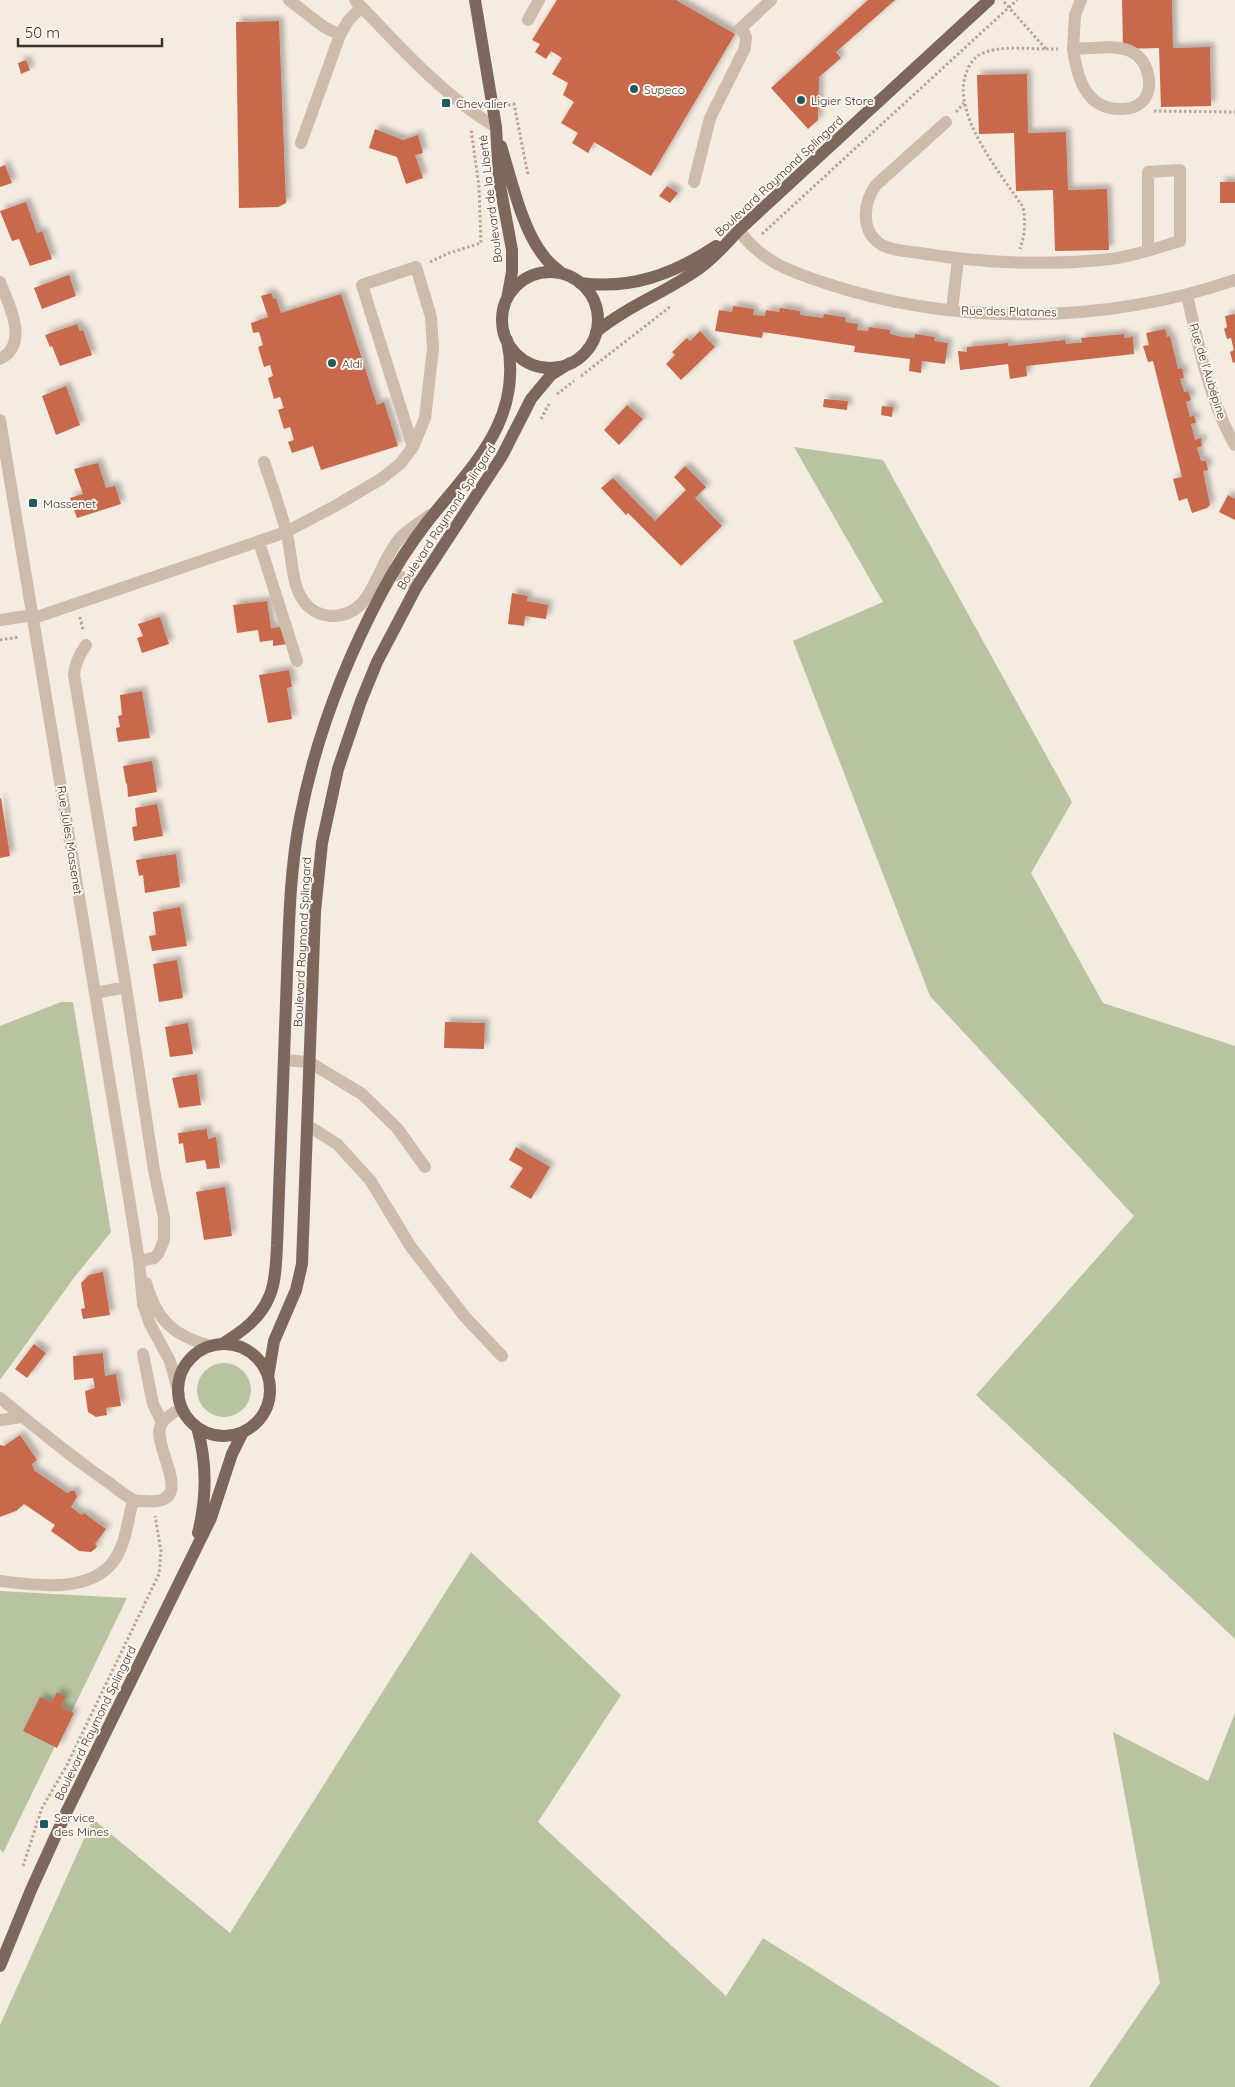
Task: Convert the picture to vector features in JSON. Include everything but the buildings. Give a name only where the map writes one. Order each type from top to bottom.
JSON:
[{"type":"main road","name":"Boulevard de la Liberté","points":[[475,0],[496,127],[499,180],[512,250],[512,272],[507,299]]},
{"type":"main road","name":"Boulevard Raymond Splingard","points":[[596,332],[618,315],[699,269],[990,0]]},
{"type":"main road","name":"Boulevard de la Liberté","points":[[496,127],[518,201],[537,247],[550,263],[563,274]]},
{"type":"main road","points":[[580,283],[610,286],[631,283],[659,275],[692,261],[739,230]]},
{"type":"main road","points":[[548,272],[563,274],[580,283],[587,290],[594,303],[597,318],[596,332],[585,352],[570,363],[555,367],[534,364],[516,353],[506,340],[502,317],[507,299],[516,286],[533,275],[548,272]]},
{"type":"main road","name":"Boulevard Raymond Splingard","points":[[217,1345],[244,1330],[255,1319],[266,1303],[273,1286],[279,1207],[292,875],[305,797],[319,745],[337,691],[388,570],[479,460],[498,424],[509,390],[511,376],[511,365],[506,340]]},
{"type":"main road","name":"Boulevard Raymond Splingard","points":[[268,1376],[274,1341],[296,1290],[301,1271],[316,904],[322,843],[338,769],[367,686],[391,633],[417,586],[502,456],[531,398],[551,375],[570,363]]},
{"type":"main road","points":[[217,1345],[236,1346],[249,1351],[262,1364],[268,1376],[270,1391],[266,1409],[255,1424],[243,1432],[229,1436],[219,1436],[210,1433],[197,1427],[182,1408],[179,1394],[180,1379],[185,1366],[194,1355],[217,1345]]},
{"type":"main road","name":"Boulevard Raymond Splingard","points":[[194,1549],[202,1516],[205,1482],[204,1456],[197,1427]]},
{"type":"main road","name":"Boulevard Raymond Splingard","points":[[0,1966],[66,1813],[194,1549],[211,1518],[232,1454],[243,1432]]},
{"type":"street","points":[[289,0],[324,27],[340,35]]},
{"type":"street","points":[[528,20],[539,0]]},
{"type":"street","points":[[694,182],[710,118],[745,48],[746,37],[742,28],[771,0]]},
{"type":"street","points":[[1073,49],[1115,47],[1133,52],[1142,60],[1148,71],[1149,84],[1147,94],[1142,102],[1129,109],[1107,107],[1089,96],[1080,81],[1073,49],[1074,14],[1081,0]]},
{"type":"street","points":[[301,143],[340,35],[358,3],[420,66],[469,110],[496,127]]},
{"type":"street","points":[[946,122],[876,185],[867,200],[865,217],[871,234],[884,246],[958,259],[1017,263],[1109,259],[1148,251],[1180,241],[1180,170],[1148,172],[1148,251]]},
{"type":"street","name":"Rue des Platanes","points":[[739,230],[749,245],[762,256],[784,267],[836,286],[893,301],[952,310],[1011,314],[1066,312],[1130,306],[1187,296],[1235,280]]},
{"type":"street","points":[[952,310],[958,259]]},
{"type":"street","points":[[0,620],[33,616],[78,603],[286,532],[337,506],[392,471],[400,464],[412,447],[422,428],[427,412],[433,349],[431,317],[416,267],[362,285],[412,447]]},
{"type":"street","points":[[0,282],[11,309],[16,335],[12,349],[7,356],[0,360]]},
{"type":"street","name":"Rue de l'Aubépine","points":[[1187,296],[1215,402],[1224,425],[1235,445]]},
{"type":"street","name":"Rue Jules Massenet","points":[[0,420],[139,1261],[144,1310],[156,1337],[170,1361],[179,1394]]},
{"type":"street","points":[[264,462],[286,532],[300,596],[308,607],[318,613],[344,616],[353,611],[363,601],[388,570],[417,586]]},
{"type":"street","points":[[259,542],[297,661]]},
{"type":"street","points":[[86,646],[79,655],[74,675],[164,1225],[164,1240],[158,1254],[154,1258],[139,1261]]},
{"type":"street","points":[[95,993],[126,987]]},
{"type":"street","points":[[284,1060],[309,1062],[362,1094],[398,1128],[425,1166]]},
{"type":"street","points":[[307,1125],[337,1144],[370,1180],[411,1247],[465,1316],[502,1356]]},
{"type":"street","name":"Rue Jules Massenet","points":[[139,1261],[151,1299],[160,1318],[180,1334],[217,1345]]},
{"type":"street","points":[[0,1398],[22,1417],[133,1500],[153,1501],[167,1497],[171,1485],[170,1470],[159,1434],[162,1422],[153,1404],[143,1354]]},
{"type":"street","points":[[162,1422],[182,1408]]},
{"type":"street","points":[[0,1420],[22,1417]]},
{"type":"street","points":[[0,1580],[31,1585],[69,1584],[88,1580],[103,1572],[114,1561],[122,1545],[133,1500]]},
{"type":"path","points":[[749,245],[1017,0]]},
{"type":"path","points":[[1008,8],[1046,48],[999,50],[980,54],[971,62],[965,76],[963,89],[964,104],[982,146],[1023,208],[1025,231],[1017,263]]},
{"type":"path","points":[[514,104],[528,177]]},
{"type":"path","points":[[1136,106],[1156,111],[1235,112]]},
{"type":"path","points":[[416,267],[449,253],[481,243],[479,187],[470,121]]},
{"type":"path","points":[[540,421],[552,398],[672,305]]},
{"type":"path","points":[[78,603],[86,646]]},
{"type":"path","points":[[0,640],[19,637]]},
{"type":"path","points":[[21,1870],[42,1808],[72,1756],[159,1574],[162,1551],[153,1501]]},
{"type":"green space","points":[[794,447],[883,460],[1072,802],[1031,873],[1103,1003],[1235,1046],[1235,1639],[976,1395],[1134,1216],[930,996],[793,641],[883,602]]},
{"type":"green space","points":[[61,1002],[73,1002],[111,1232],[73,1279],[0,1380],[0,1026]]},
{"type":"green space","points":[[224,1363],[234,1365],[243,1371],[249,1380],[251,1390],[249,1400],[243,1409],[234,1415],[224,1417],[214,1415],[205,1409],[199,1400],[197,1390],[199,1380],[205,1371],[214,1365]]},
{"type":"green space","points":[[471,1552],[621,1695],[538,1822],[726,1996],[763,1938],[1001,2087],[0,2087],[0,2025],[93,1819],[230,1933]]},
{"type":"green space","points":[[0,1591],[127,1598],[3,1853],[0,1849]]},
{"type":"green space","points":[[1235,1713],[1235,2087],[1089,2087],[1160,1983],[1113,1732],[1208,1781]]},
{"type":"place","name":"Supeco","points":[[634,89]]},
{"type":"place","name":"Ligier Store","points":[[801,100]]},
{"type":"place","name":"Chevalier","points":[[446,103]]},
{"type":"place","name":"Aldi","points":[[332,363]]},
{"type":"place","name":"Massenet","points":[[33,503]]},
{"type":"place","name":"Service des Mines","points":[[44,1824]]}]
